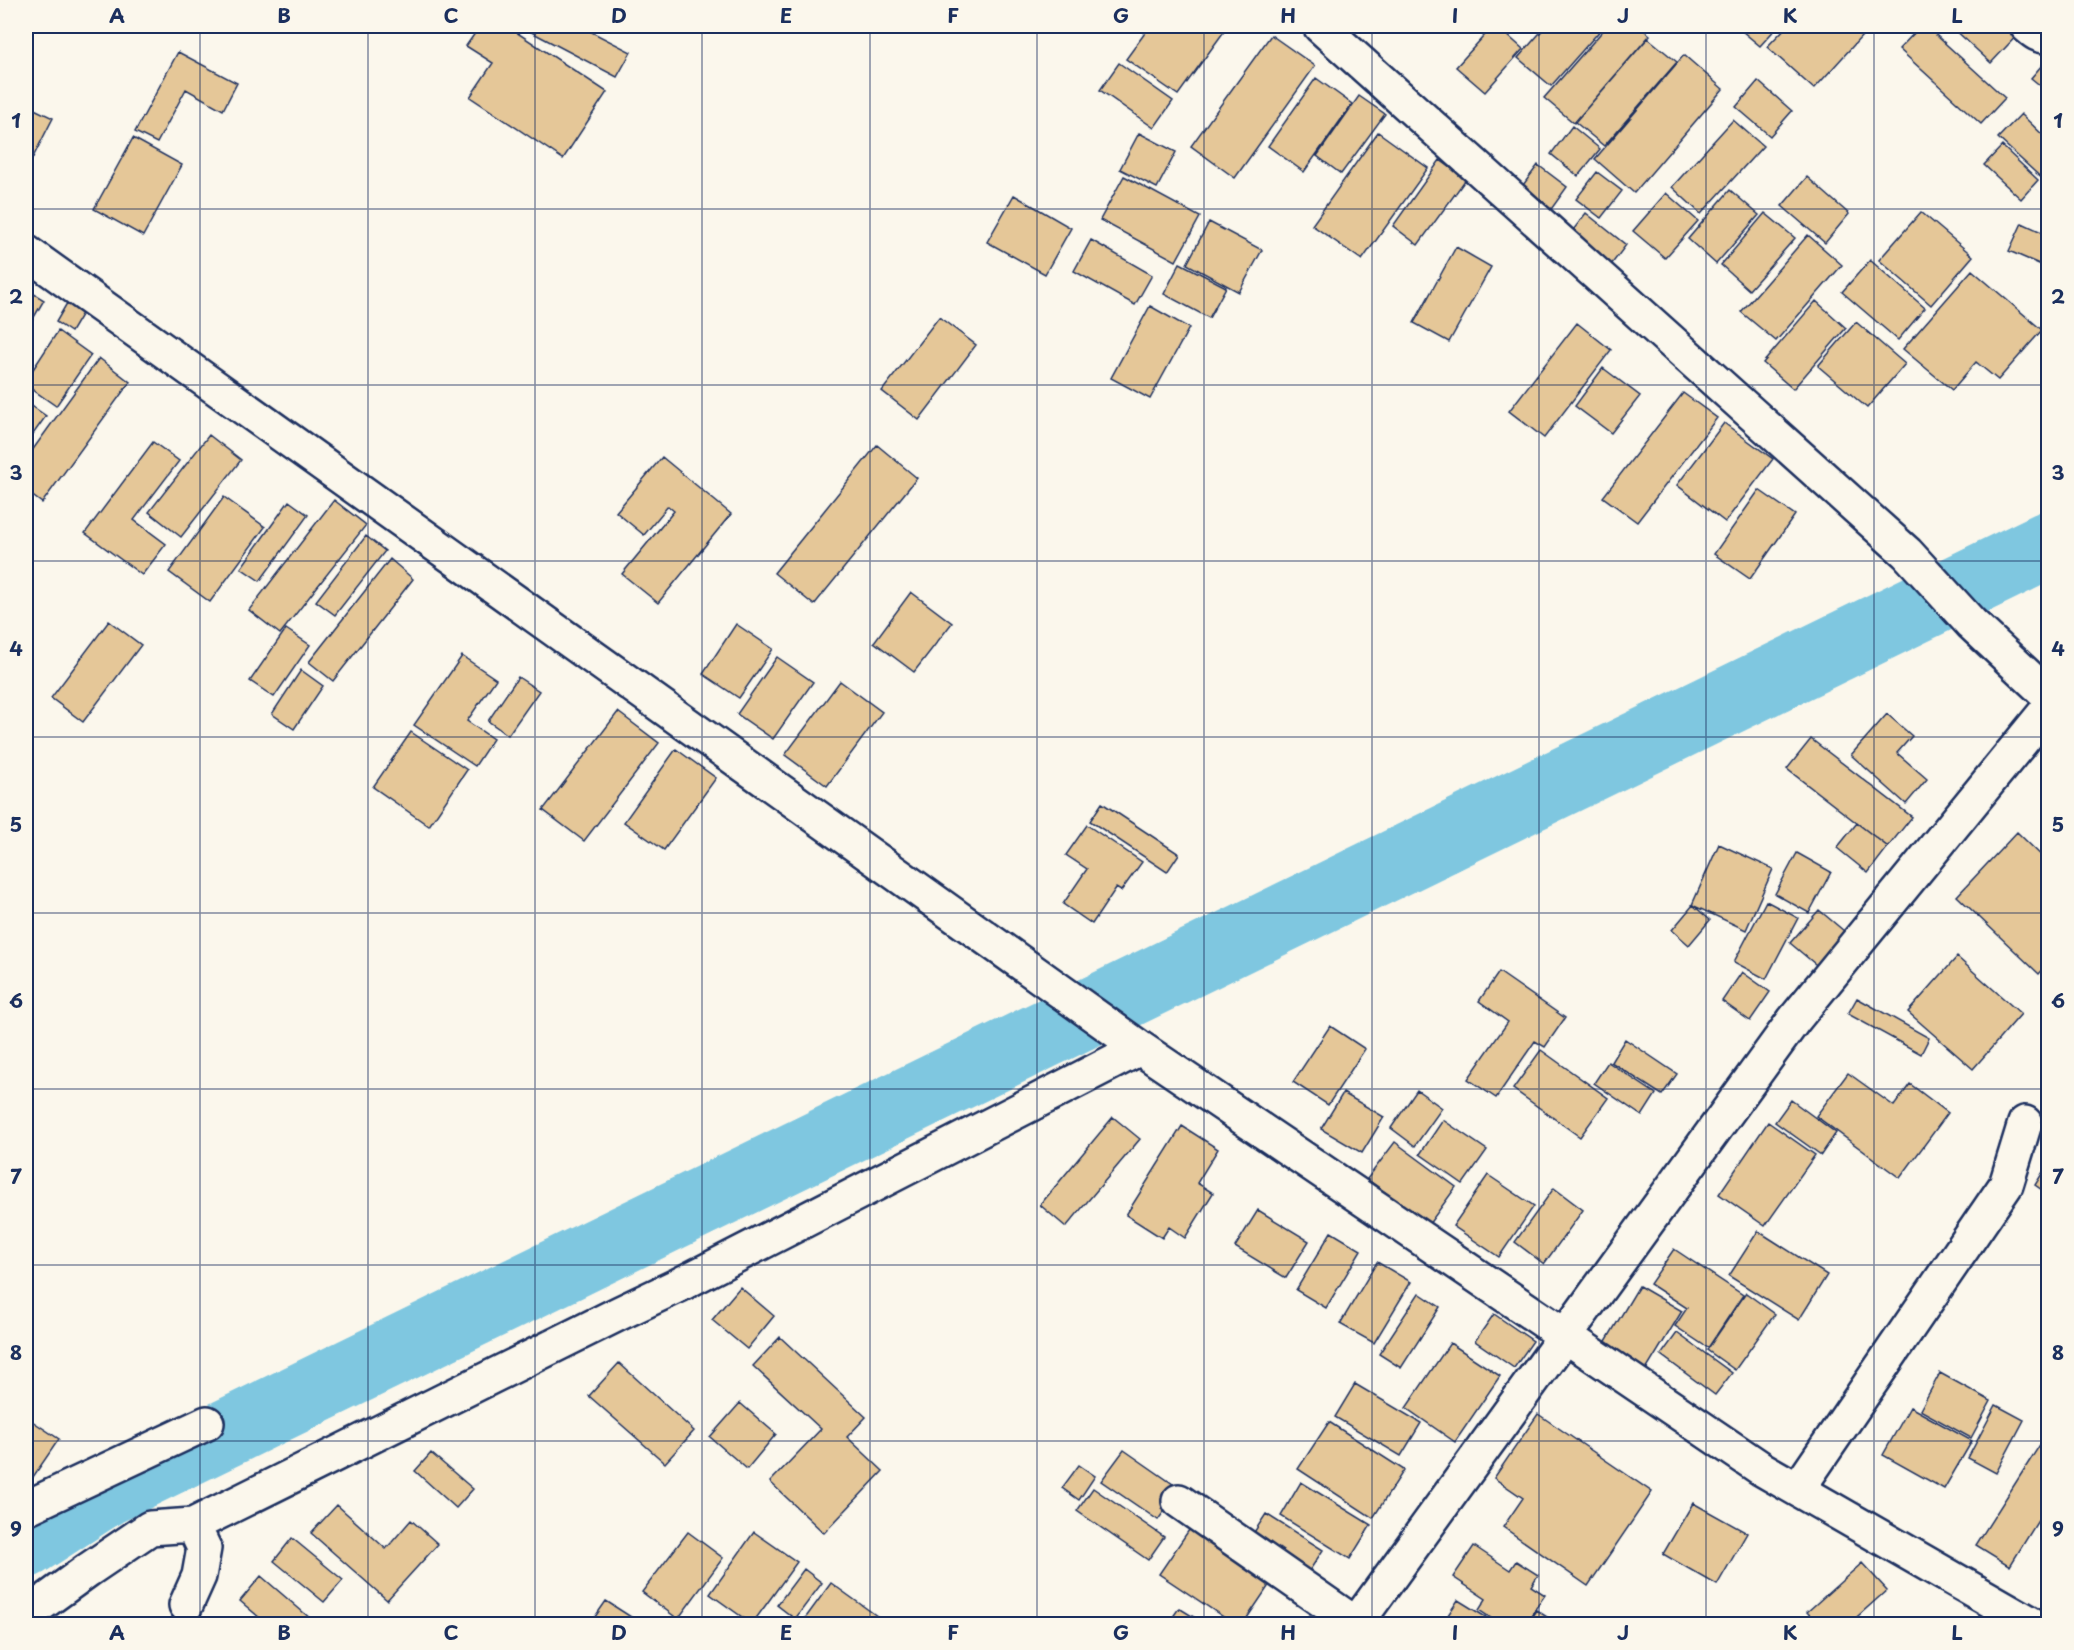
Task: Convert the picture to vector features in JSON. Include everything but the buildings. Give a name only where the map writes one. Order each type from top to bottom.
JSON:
[{"type":"street","points":[[1322,26],[1907,553],[1971,622],[2049,695]]},
{"type":"street","points":[[2027,26],[2043,37],[2049,36]]},
{"type":"street","points":[[26,252],[1136,1045],[1762,1469],[2032,1624]]},
{"type":"street","points":[[1179,1501],[1356,1624],[1794,1020],[2049,709]]},
{"type":"street","points":[[26,1615],[87,1570],[150,1528],[193,1525],[679,1285],[1136,1045]]},
{"type":"street","points":[[1798,1489],[2006,1185],[2025,1123]]},
{"type":"street","points":[[26,1508],[207,1423]]},
{"type":"street","points":[[186,1605],[199,1576],[204,1548],[193,1525]]},
{"type":"waterway","points":[[26,1544],[106,1492],[2048,545]]}]
